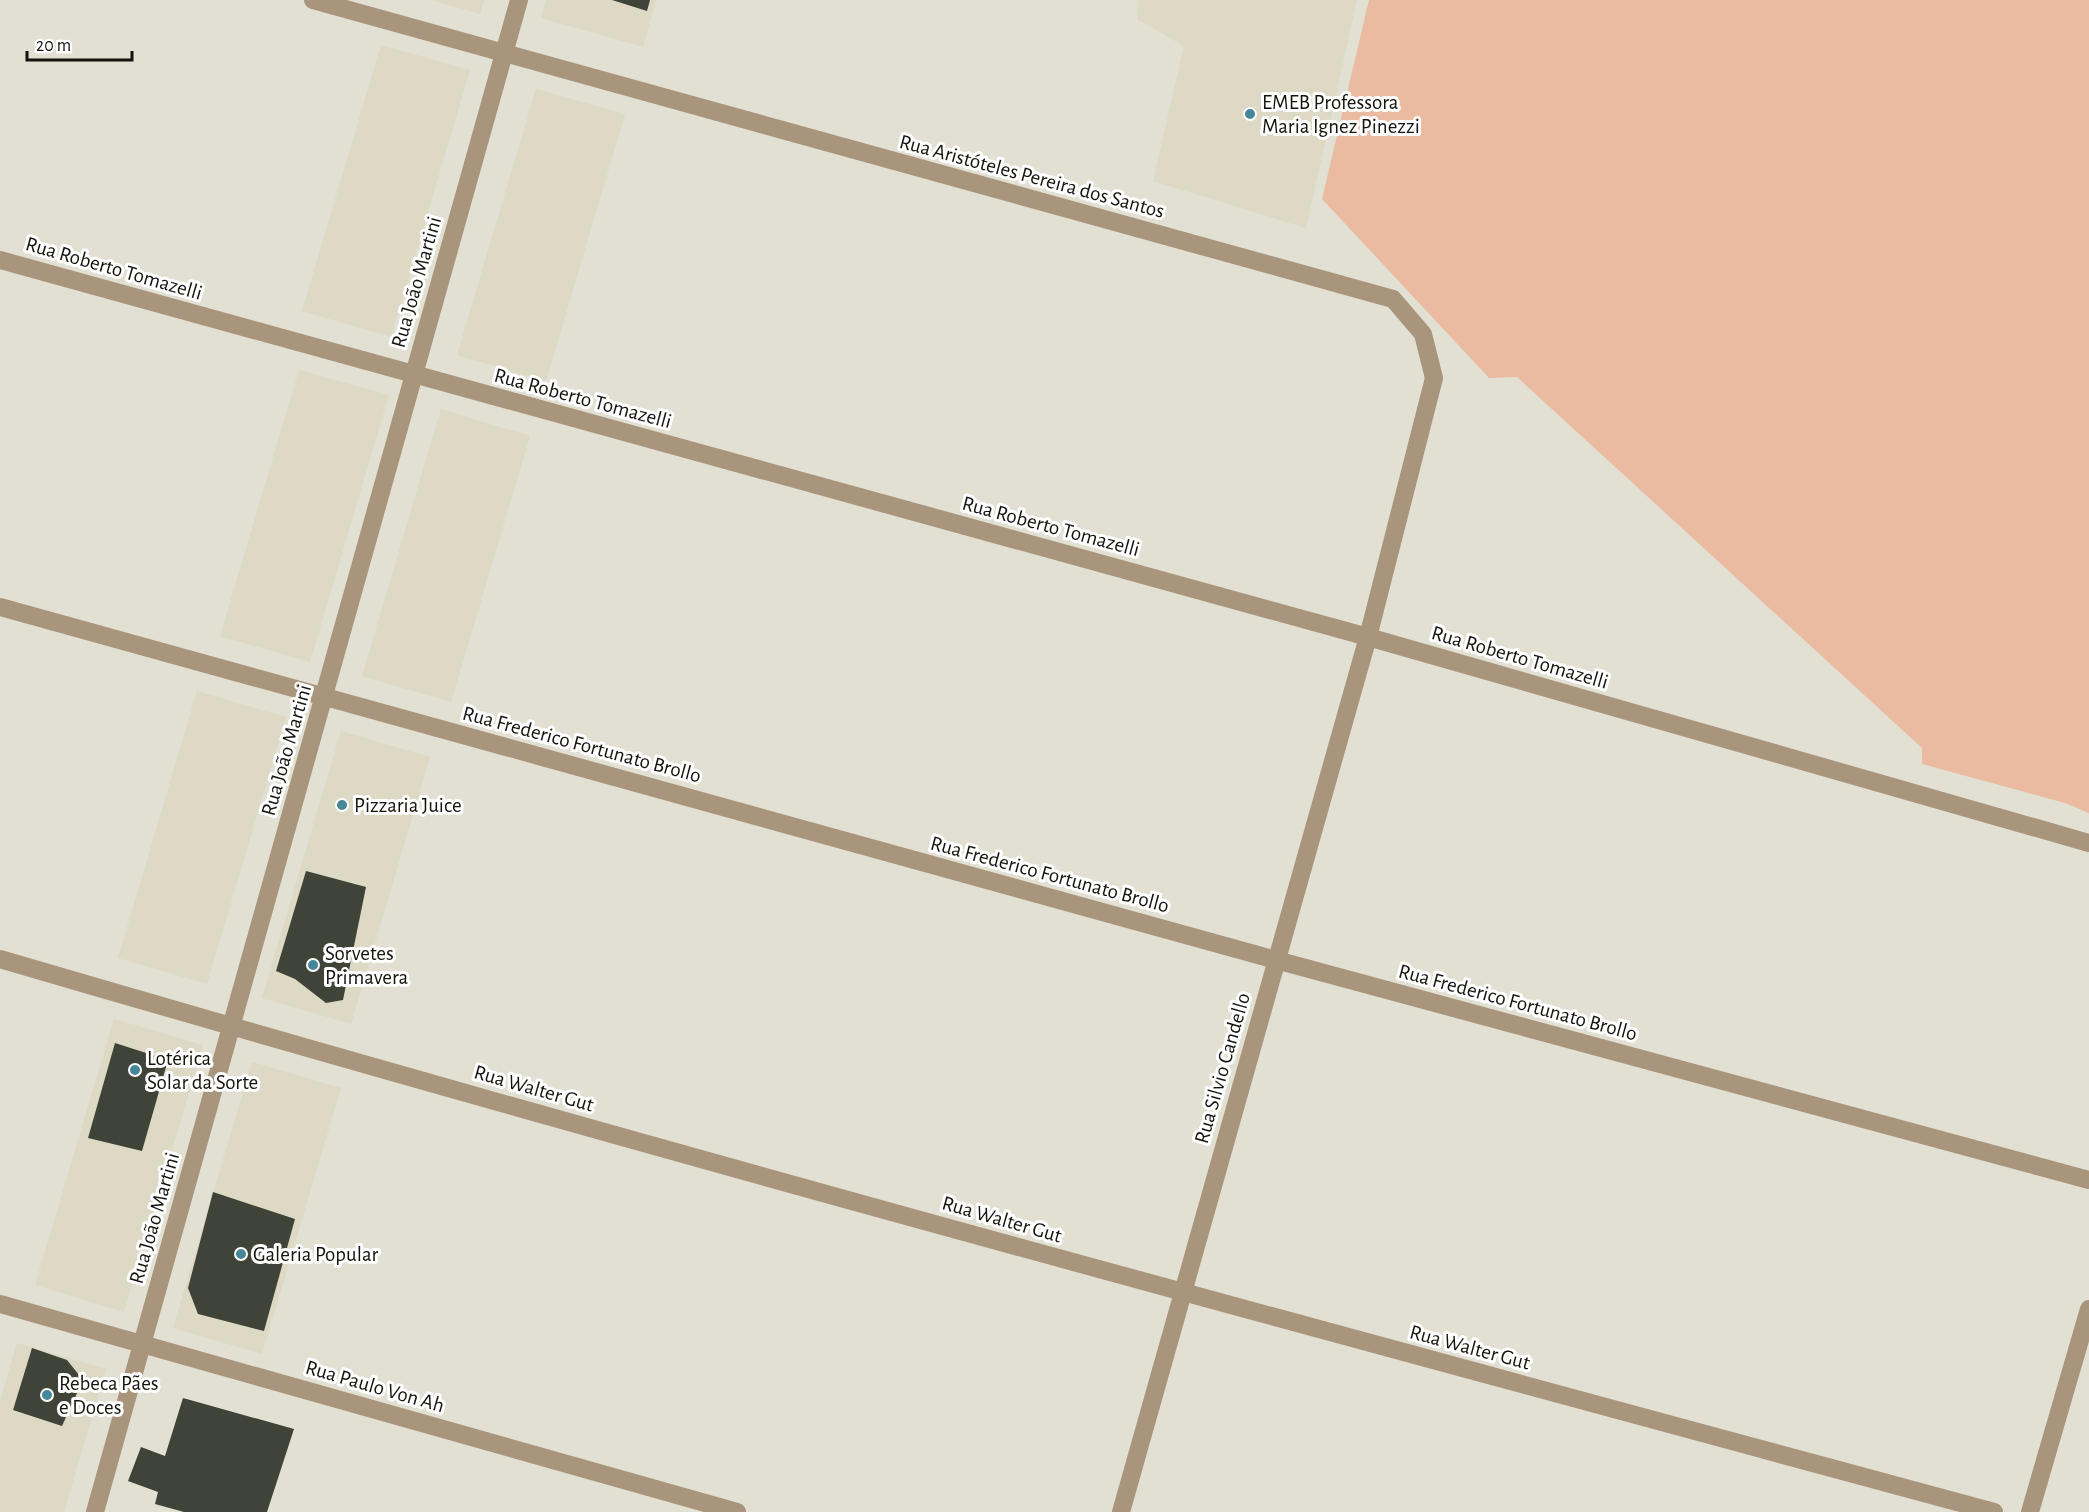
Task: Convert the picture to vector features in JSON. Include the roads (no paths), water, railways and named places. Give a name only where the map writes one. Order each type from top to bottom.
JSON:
[{"type":"street","name":"Rua Aristóteles Pereira dos Santos","points":[[314,0],[1393,299],[1423,334],[1434,378],[1368,637]]},
{"type":"street","name":"Rua João Martini","points":[[95,1512],[519,0]]},
{"type":"street","name":"Rua Roberto Tomazelli","points":[[0,260],[1368,637],[2089,843]]},
{"type":"street","name":"Rua Frederico Fortunato Brollo","points":[[0,607],[1276,960],[2089,1180]]},
{"type":"street","name":"Rua Silvio Candello","points":[[1120,1512],[1368,637]]},
{"type":"street","name":"Rua Walter Gut","points":[[0,959],[232,1027],[1183,1292],[1994,1512]]},
{"type":"street","name":"Rua Paulo Von Ah","points":[[0,1304],[737,1512]]},
{"type":"street","points":[[2030,1512],[2089,1309]]},
{"type":"place","name":"EMEB Professora Maria Ignez Pinezzi","points":[[1250,114]]},
{"type":"place","name":"Pizzaria Juice","points":[[342,805]]},
{"type":"place","name":"Sorvetes Primavera","points":[[313,965]]},
{"type":"place","name":"Lotérica Solar da Sorte","points":[[135,1070]]},
{"type":"place","name":"Galeria Popular","points":[[241,1254]]},
{"type":"place","name":"Rebeca Pães e Doces","points":[[47,1395]]}]
